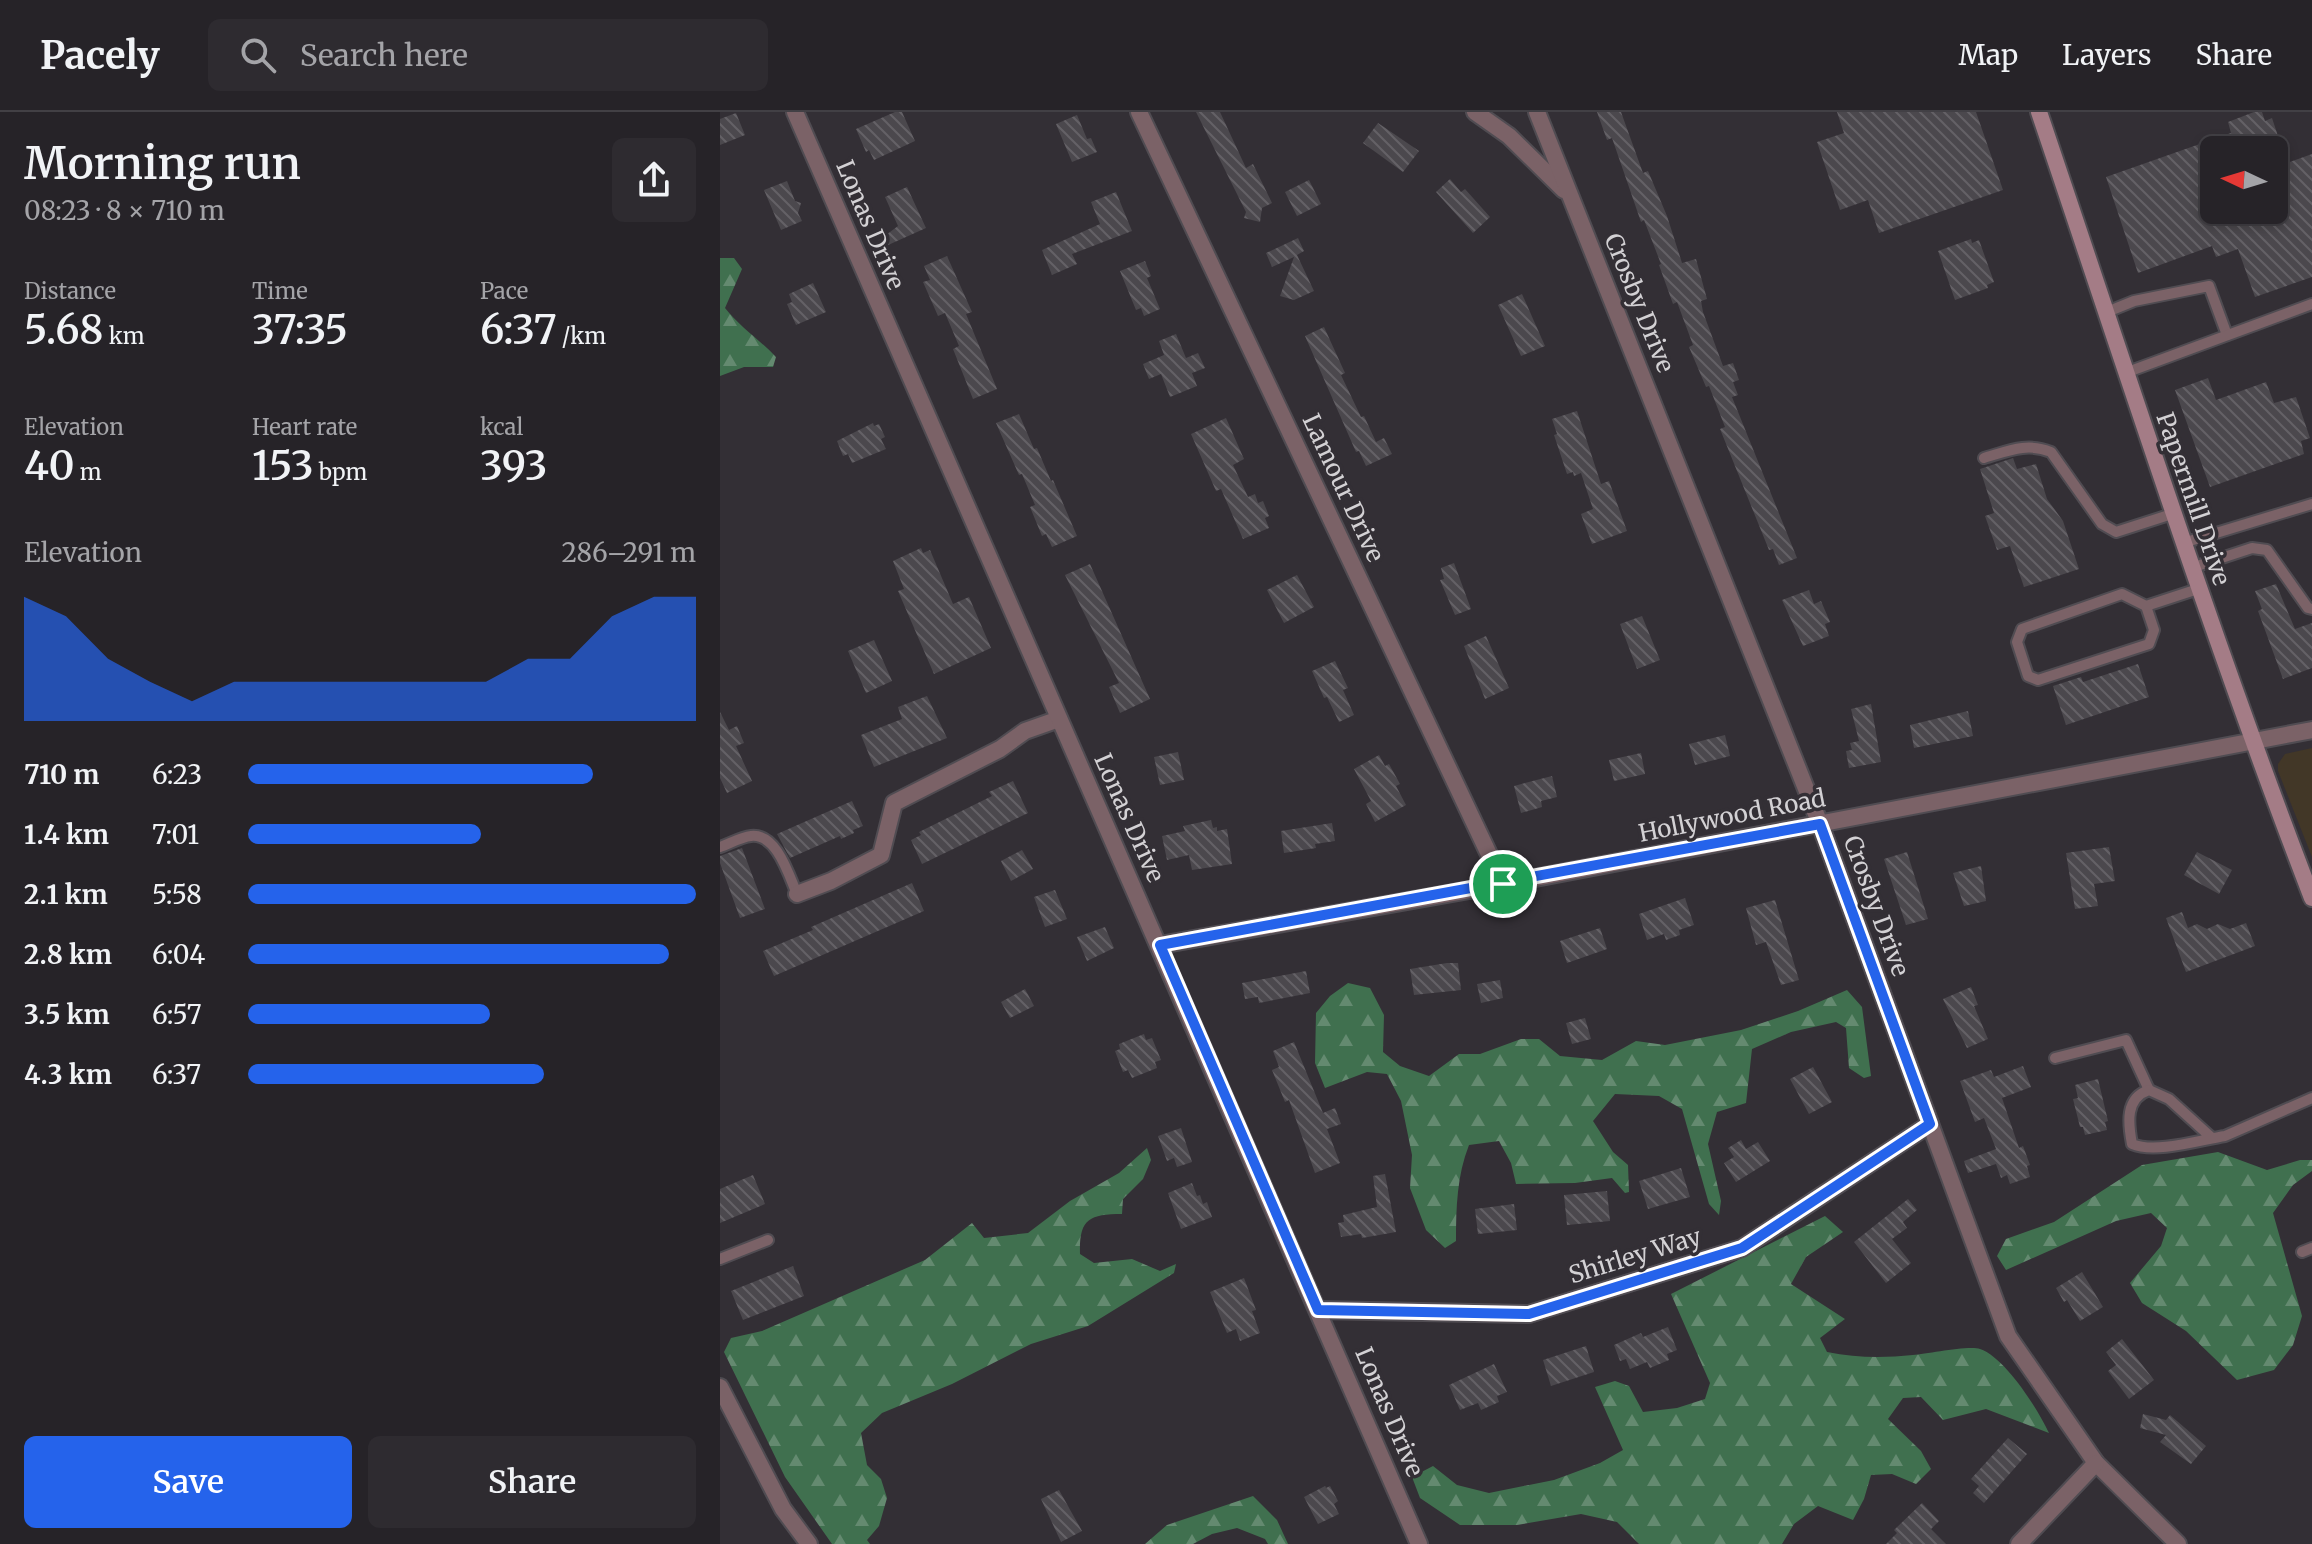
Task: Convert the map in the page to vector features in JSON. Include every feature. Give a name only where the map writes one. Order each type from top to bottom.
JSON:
[{"type":"main road","name":"Papermill Drive","points":[[2039,112],[2198,589],[2251,740],[2312,898]]},
{"type":"street","name":"Lonas Drive","points":[[795,112],[1419,1544]]},
{"type":"street","name":"Lamour Drive","points":[[1139,112],[1503,884]]},
{"type":"street","points":[[1475,112],[1509,136],[1571,197]]},
{"type":"street","name":"Crosby Drive","points":[[1537,112],[1820,824],[2008,1336],[2096,1463],[2178,1544]]},
{"type":"street","points":[[797,894],[831,881],[881,855],[894,803],[1000,749],[1025,731],[1059,719]]},
{"type":"street","name":"Hollywood Road","points":[[1160,945],[1503,884],[2312,730]]},
{"type":"street","name":"Shirley Way","points":[[1318,1310],[1529,1314],[1742,1248],[1930,1124]]},
{"type":"street","points":[[720,1387],[783,1509],[809,1544]]},
{"type":"street","points":[[2019,1544],[2096,1463]]},
{"type":"lane","points":[[2107,312],[2134,301],[2209,286],[2227,335]]},
{"type":"lane","points":[[2125,373],[2312,304]]},
{"type":"lane","points":[[1984,458],[2023,446],[2051,452],[2102,524],[2116,532],[2172,514]]},
{"type":"lane","points":[[2183,543],[2312,504]]},
{"type":"lane","points":[[2191,568],[2252,548],[2267,550],[2308,608],[2312,609]]},
{"type":"lane","points":[[2146,606],[2154,630],[2149,644],[2038,680],[2028,676],[2017,642],[2022,629],[2122,594],[2146,606],[2198,589]]},
{"type":"lane","points":[[720,847],[751,836],[761,837],[775,848],[797,894]]},
{"type":"lane","points":[[2055,1058],[2126,1040],[2149,1090],[2169,1099],[2212,1138]]},
{"type":"lane","points":[[2149,1090],[2139,1094],[2130,1105],[2132,1144],[2142,1149],[2225,1136],[2312,1098]]},
{"type":"lane","points":[[720,1259],[768,1240]]},
{"type":"shaded area","points":[[2312,748],[2312,857],[2278,771],[2278,764],[2285,754]]},
{"type":"green space","points":[[720,258],[734,258],[742,269],[725,308],[776,357],[773,367],[744,367],[720,376]]},
{"type":"green space","points":[[1348,983],[1370,988],[1384,1015],[1383,1052],[1400,1066],[1429,1076],[1459,1054],[1480,1054],[1521,1039],[1539,1039],[1560,1056],[1602,1060],[1636,1041],[1665,1045],[1741,1030],[1847,990],[1862,1007],[1871,1076],[1864,1078],[1849,1068],[1846,1028],[1836,1022],[1791,1032],[1752,1049],[1746,1103],[1717,1112],[1708,1144],[1721,1201],[1719,1215],[1709,1204],[1682,1109],[1659,1096],[1615,1094],[1593,1121],[1613,1152],[1628,1165],[1629,1192],[1625,1193],[1612,1178],[1575,1183],[1516,1184],[1511,1163],[1499,1141],[1469,1145],[1460,1180],[1456,1241],[1445,1248],[1426,1230],[1410,1188],[1412,1155],[1401,1101],[1387,1074],[1367,1072],[1325,1088],[1315,1063],[1316,1013],[1330,996]]},
{"type":"green space","points":[[1147,1148],[1151,1160],[1143,1179],[1123,1199],[1122,1214],[1101,1215],[1088,1221],[1081,1233],[1080,1254],[1094,1263],[1132,1259],[1160,1271],[1176,1264],[1174,1273],[1088,1326],[1031,1344],[952,1384],[882,1413],[861,1433],[867,1465],[881,1479],[887,1498],[879,1526],[867,1540],[870,1544],[832,1544],[785,1477],[724,1352],[731,1338],[762,1331],[925,1260],[972,1223],[984,1238],[1028,1233],[1070,1201],[1119,1173]]},
{"type":"green space","points":[[2218,1152],[2267,1170],[2300,1160],[2312,1160],[2312,1171],[2293,1185],[2273,1213],[2302,1316],[2293,1345],[2274,1370],[2237,1380],[2186,1331],[2142,1303],[2130,1283],[2161,1246],[2167,1228],[2151,1213],[2116,1221],[2006,1270],[1997,1256],[2006,1239],[2054,1222],[2142,1165]]},
{"type":"green space","points":[[1825,1216],[1843,1232],[1806,1257],[1791,1284],[1845,1319],[1820,1338],[1827,1352],[1881,1357],[1980,1349],[2010,1373],[2049,1433],[1986,1409],[1943,1420],[1921,1397],[1903,1398],[1888,1419],[1921,1451],[1931,1469],[1916,1484],[1892,1474],[1871,1475],[1864,1499],[1853,1520],[1818,1506],[1794,1524],[1782,1544],[1639,1544],[1617,1522],[1581,1514],[1517,1525],[1460,1525],[1420,1498],[1412,1477],[1433,1466],[1457,1485],[1489,1493],[1554,1480],[1600,1463],[1623,1450],[1595,1387],[1615,1381],[1629,1386],[1643,1412],[1677,1408],[1705,1399],[1710,1383],[1671,1294]]},
{"type":"green space","points":[[1253,1496],[1277,1520],[1288,1544],[1268,1544],[1265,1539],[1237,1528],[1212,1534],[1193,1544],[1145,1544],[1167,1525]]},
{"type":"building","points":[[895,112],[902,112],[915,141],[874,160],[869,150],[866,152],[856,129]]},
{"type":"building","points":[[1196,112],[1220,112],[1246,168],[1253,164],[1272,203],[1262,208],[1260,222],[1244,218],[1246,212]]},
{"type":"building","points":[[1597,112],[1621,112],[1643,173],[1648,171],[1667,216],[1682,263],[1696,259],[1707,299],[1701,301],[1703,312],[1723,366],[1733,363],[1739,380],[1733,382],[1738,395],[1732,397],[1797,558],[1779,565],[1773,549],[1769,550],[1720,429],[1725,427],[1709,386],[1706,387],[1689,347],[1693,345],[1677,302],[1673,304],[1661,264],[1644,220],[1641,222],[1612,138],[1607,140]]},
{"type":"building","points":[[1837,112],[1976,112],[2003,190],[1879,233],[1868,200],[1840,210],[1817,142],[1844,133]]},
{"type":"building","points":[[2262,112],[2265,121],[2272,118],[2278,136],[2222,136],[2231,133],[2228,122]]},
{"type":"building","points":[[736,113],[745,135],[720,145],[720,119]]},
{"type":"building","points":[[1077,115],[1087,139],[1091,138],[1097,152],[1072,162],[1056,124]]},
{"type":"building","points":[[1378,123],[1419,151],[1403,172],[1363,143]]},
{"type":"building","points":[[2200,144],[2200,224],[2288,224],[2288,163],[2312,154],[2312,277],[2255,297],[2238,249],[2216,257],[2212,246],[2138,273],[2106,177]]},
{"type":"building","points":[[1450,179],[1461,192],[1465,189],[1490,217],[1473,233],[1436,192]]},
{"type":"building","points":[[1309,180],[1321,204],[1297,216],[1285,192]]},
{"type":"building","points":[[787,181],[795,201],[801,203],[798,213],[802,221],[781,230],[764,190]]},
{"type":"building","points":[[907,187],[926,228],[877,250],[874,244],[898,226],[885,197]]},
{"type":"building","points":[[1116,192],[1132,231],[1072,254],[1077,264],[1052,275],[1042,250],[1100,224],[1091,202]]},
{"type":"building","points":[[1298,238],[1304,251],[1297,255],[1314,291],[1294,300],[1280,296],[1294,257],[1272,267],[1266,253]]},
{"type":"building","points":[[1971,239],[1972,243],[1979,240],[1994,282],[1987,285],[1988,288],[1955,300],[1938,251]]},
{"type":"building","points":[[947,256],[972,312],[966,314],[997,389],[973,399],[953,349],[959,346],[945,313],[938,316],[923,282],[930,280],[924,266]]},
{"type":"building","points":[[1145,261],[1151,276],[1147,278],[1160,309],[1144,316],[1141,308],[1136,310],[1120,271]]},
{"type":"building","points":[[813,283],[826,312],[796,325],[787,304],[792,302],[789,294]]},
{"type":"building","points":[[1522,294],[1545,346],[1521,356],[1498,305]]},
{"type":"building","points":[[1324,327],[1345,373],[1341,375],[1361,417],[1364,416],[1376,442],[1384,438],[1392,454],[1366,466],[1359,451],[1356,452],[1305,336]]},
{"type":"building","points":[[1176,334],[1186,358],[1198,353],[1205,368],[1192,373],[1197,386],[1170,397],[1161,374],[1149,379],[1143,364],[1164,355],[1159,341]]},
{"type":"building","points":[[2208,378],[2216,400],[2266,382],[2274,403],[2296,397],[2310,438],[2301,441],[2304,454],[2210,487],[2175,390]]},
{"type":"building","points":[[1577,411],[1601,484],[1609,481],[1627,531],[1592,544],[1581,514],[1593,509],[1581,473],[1574,476],[1573,472],[1567,474],[1552,419]]},
{"type":"building","points":[[1019,414],[1077,536],[1052,547],[1046,534],[1042,536],[1030,507],[1035,505],[996,423]]},
{"type":"building","points":[[1226,418],[1244,459],[1233,465],[1248,497],[1255,494],[1258,503],[1263,501],[1269,516],[1265,518],[1269,528],[1243,539],[1221,489],[1216,491],[1191,434]]},
{"type":"building","points":[[873,423],[874,426],[879,424],[886,449],[852,463],[848,454],[843,456],[837,441]]},
{"type":"building","points":[[2013,458],[2017,469],[2036,464],[2047,499],[2063,521],[2079,569],[2024,587],[2010,546],[1997,550],[1985,516],[1994,513],[1980,469]]},
{"type":"building","points":[[921,548],[923,553],[930,550],[953,604],[969,597],[991,648],[934,674],[898,591],[904,589],[893,561]]},
{"type":"building","points":[[1454,563],[1471,609],[1455,615],[1440,580],[1444,579],[1441,568]]},
{"type":"building","points":[[1090,564],[1150,699],[1120,713],[1109,687],[1119,683],[1065,575]]},
{"type":"building","points":[[1297,575],[1314,607],[1284,623],[1267,590]]},
{"type":"building","points":[[2276,584],[2295,629],[2312,623],[2312,668],[2283,679],[2258,611],[2262,609],[2255,591]]},
{"type":"building","points":[[1809,590],[1814,604],[1821,601],[1830,622],[1825,624],[1829,636],[1803,646],[1782,600]]},
{"type":"building","points":[[1642,616],[1660,660],[1637,669],[1620,624]]},
{"type":"building","points":[[1486,636],[1509,688],[1485,699],[1464,646]]},
{"type":"building","points":[[874,640],[892,681],[866,693],[848,651]]},
{"type":"building","points":[[1335,661],[1348,688],[1343,690],[1354,715],[1339,722],[1312,671]]},
{"type":"building","points":[[2138,664],[2149,697],[2066,725],[2053,686],[2081,677],[2083,682]]},
{"type":"building","points":[[927,696],[947,738],[874,767],[861,735],[902,719],[898,707]]},
{"type":"building","points":[[1871,704],[1881,762],[1849,768],[1846,751],[1852,750],[1850,743],[1859,741],[1851,709]]},
{"type":"building","points":[[1968,711],[1973,736],[1914,748],[1910,725]]},
{"type":"building","points":[[720,712],[729,730],[737,726],[744,743],[736,746],[752,781],[727,793],[720,778]]},
{"type":"building","points":[[1725,735],[1730,756],[1695,765],[1689,744]]},
{"type":"building","points":[[1178,752],[1184,780],[1160,785],[1154,757]]},
{"type":"building","points":[[1641,753],[1645,774],[1614,781],[1609,760]]},
{"type":"building","points":[[1379,755],[1385,766],[1389,764],[1400,784],[1396,786],[1406,805],[1375,822],[1366,804],[1371,801],[1354,769]]},
{"type":"building","points":[[1552,776],[1557,797],[1541,801],[1542,807],[1521,813],[1514,786]]},
{"type":"building","points":[[1013,781],[1028,813],[922,864],[911,840],[921,835],[919,832],[992,796],[989,792]]},
{"type":"building","points":[[852,801],[863,826],[841,839],[840,836],[790,858],[777,834]]},
{"type":"building","points":[[1211,820],[1217,831],[1227,829],[1232,864],[1192,870],[1189,855],[1167,860],[1162,836],[1185,831],[1183,826]]},
{"type":"building","points":[[1332,823],[1335,841],[1315,844],[1316,848],[1284,853],[1281,831]]},
{"type":"building","points":[[2109,847],[2115,881],[2094,884],[2098,906],[2075,909],[2066,853]]},
{"type":"building","points":[[742,848],[765,909],[740,918],[720,856]]},
{"type":"building","points":[[1022,850],[1033,869],[1011,881],[1001,861]]},
{"type":"building","points":[[1907,852],[1928,919],[1906,925],[1884,859]]},
{"type":"building","points":[[2197,852],[2232,870],[2219,894],[2184,875]]},
{"type":"building","points":[[1981,866],[1986,901],[1964,906],[1953,873]]},
{"type":"building","points":[[912,883],[924,911],[774,976],[763,951]]},
{"type":"building","points":[[1055,890],[1067,919],[1045,927],[1034,897]]},
{"type":"building","points":[[1685,898],[1694,925],[1679,930],[1680,935],[1666,940],[1664,934],[1647,940],[1639,914]]},
{"type":"building","points":[[1775,900],[1799,980],[1781,985],[1766,942],[1756,945],[1746,908]]},
{"type":"building","points":[[2182,912],[2188,928],[2197,924],[2207,929],[2218,924],[2230,929],[2246,923],[2255,946],[2186,972],[2166,918]]},
{"type":"building","points":[[1105,927],[1114,948],[1087,961],[1077,937]]},
{"type":"building","points":[[1600,928],[1607,949],[1567,963],[1560,941]]},
{"type":"building","points":[[1458,963],[1461,990],[1414,995],[1410,969]]},
{"type":"building","points":[[1306,971],[1310,993],[1259,1003],[1258,997],[1245,999],[1242,983]]},
{"type":"building","points":[[1500,980],[1503,998],[1481,1003],[1477,984]]},
{"type":"building","points":[[1971,987],[1978,1005],[1974,1006],[1988,1039],[1967,1048],[1943,999]]},
{"type":"building","points":[[1025,989],[1034,1006],[1010,1018],[1001,1002]]},
{"type":"building","points":[[1585,1018],[1591,1039],[1572,1044],[1566,1023]]},
{"type":"building","points":[[1144,1034],[1146,1040],[1152,1038],[1161,1060],[1155,1062],[1157,1068],[1132,1078],[1128,1070],[1123,1072],[1115,1051],[1120,1049],[1119,1044]]},
{"type":"building","points":[[1294,1042],[1323,1113],[1335,1108],[1341,1124],[1327,1129],[1340,1163],[1315,1173],[1289,1100],[1285,1102],[1272,1070],[1279,1067],[1273,1051]]},
{"type":"building","points":[[2023,1066],[2031,1087],[2002,1098],[2019,1148],[2023,1146],[2030,1165],[2027,1166],[2030,1177],[2010,1184],[2007,1175],[2001,1178],[1996,1164],[1968,1173],[1964,1161],[1996,1149],[1984,1118],[1975,1122],[1960,1081],[1991,1070],[1994,1077]]},
{"type":"building","points":[[1813,1067],[1832,1102],[1809,1114],[1790,1079]]},
{"type":"building","points":[[2098,1079],[2108,1121],[2105,1122],[2107,1130],[2085,1135],[2073,1099],[2078,1098],[2075,1085]]},
{"type":"building","points":[[1181,1128],[1192,1162],[1177,1167],[1174,1158],[1167,1161],[1158,1136]]},
{"type":"building","points":[[1741,1140],[1746,1149],[1758,1142],[1770,1161],[1736,1182],[1724,1163],[1734,1157],[1728,1148]]},
{"type":"building","points":[[1681,1168],[1690,1197],[1648,1209],[1639,1181]]},
{"type":"building","points":[[1385,1174],[1396,1232],[1362,1238],[1361,1234],[1341,1237],[1338,1223],[1344,1222],[1343,1215],[1377,1207],[1373,1176]]},
{"type":"building","points":[[753,1175],[765,1204],[720,1223],[720,1189]]},
{"type":"building","points":[[1192,1183],[1203,1204],[1207,1202],[1212,1217],[1181,1229],[1168,1193]]},
{"type":"building","points":[[1607,1191],[1610,1221],[1567,1225],[1564,1195]]},
{"type":"building","points":[[1908,1199],[1917,1210],[1903,1222],[1907,1228],[1892,1239],[1911,1263],[1886,1283],[1854,1242]]},
{"type":"building","points":[[1514,1204],[1517,1230],[1478,1234],[1475,1209]]},
{"type":"building","points":[[793,1266],[804,1296],[743,1320],[731,1291]]},
{"type":"building","points":[[2082,1272],[2103,1307],[2080,1321],[2056,1288]]},
{"type":"building","points":[[1244,1278],[1256,1310],[1252,1311],[1260,1333],[1240,1341],[1236,1329],[1227,1333],[1210,1292]]},
{"type":"building","points":[[1668,1327],[1677,1350],[1667,1354],[1669,1360],[1650,1368],[1647,1362],[1630,1369],[1626,1359],[1620,1361],[1614,1345],[1641,1333],[1643,1337]]},
{"type":"building","points":[[2122,1339],[2154,1380],[2129,1399],[2108,1371],[2116,1365],[2106,1352]]},
{"type":"building","points":[[1586,1346],[1594,1372],[1551,1386],[1543,1360]]},
{"type":"building","points":[[1494,1364],[1507,1392],[1497,1396],[1499,1402],[1481,1410],[1478,1403],[1460,1410],[1449,1385]]},
{"type":"building","points":[[2143,1414],[2166,1420],[2170,1415],[2206,1446],[2191,1464],[2160,1442],[2166,1435],[2140,1428]]},
{"type":"building","points":[[2008,1438],[2027,1454],[1984,1503],[1973,1493],[1979,1486],[1971,1479]]},
{"type":"building","points":[[1330,1486],[1338,1501],[1334,1504],[1339,1514],[1318,1524],[1304,1497]]},
{"type":"building","points":[[1059,1490],[1082,1531],[1061,1542],[1041,1499]]},
{"type":"building","points":[[1922,1503],[1939,1521],[1931,1529],[1946,1544],[1886,1544],[1897,1533],[1894,1530]]},
{"type":"route","points":[[1820,824],[1930,1124],[1742,1248],[1529,1314],[1318,1310],[1160,945],[1503,884],[1820,824]]}]
